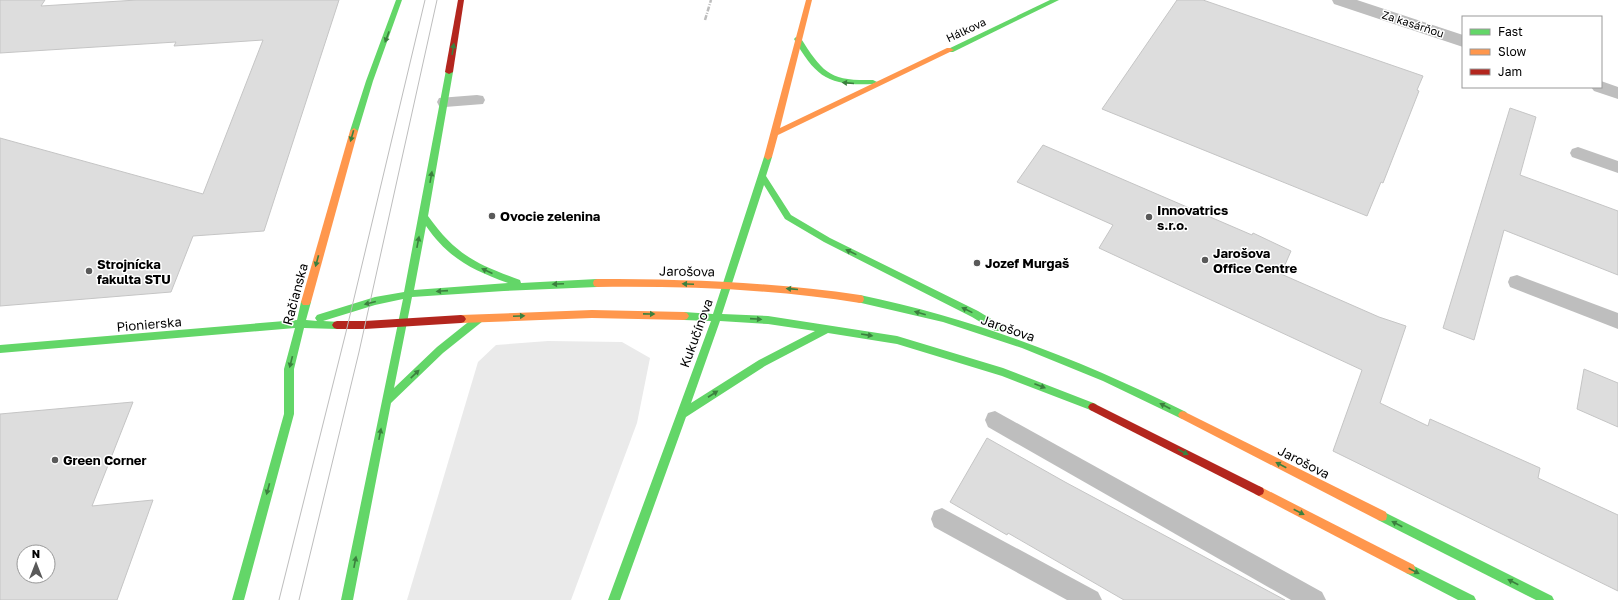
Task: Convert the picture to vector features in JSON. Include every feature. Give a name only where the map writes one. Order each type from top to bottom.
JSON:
[{"type":"main road","name":"Račianska","points":[[238,600],[289,414],[289,369],[300,324],[363,98],[386,39],[399,0]]},
{"type":"main road","points":[[347,600],[424,216],[461,0]]},
{"type":"main road","name":"Kukučínova","points":[[614,600],[717,317],[775,133],[809,0]]},
{"type":"main road","name":"Hálkova","points":[[775,133],[1056,0]]},
{"type":"main road","name":"Hálkova","points":[[798,39],[806,55],[816,69],[830,78],[843,83],[852,84],[886,80]]},
{"type":"main road","points":[[762,176],[788,217],[827,240],[975,314],[1037,351]]},
{"type":"main road","points":[[424,216],[434,231],[459,257],[523,285]]},
{"type":"main road","name":"Jarošova","points":[[300,324],[357,306],[408,294],[523,285],[603,283],[727,285],[827,293],[887,304],[970,328],[1037,351],[1107,379],[1156,401],[1548,600]]},
{"type":"main road","points":[[300,324],[365,326],[480,318],[592,314],[717,317],[768,320],[897,340],[1003,372],[1081,401],[1112,415],[1470,600]]},
{"type":"main road","points":[[387,401],[440,350],[480,318]]},
{"type":"main road","name":"Pionierska","points":[[0,349],[300,324]]},
{"type":"main road","points":[[681,415],[762,363],[828,329]]},
{"type":"street","name":"Za kasárňou","points":[[1340,0],[1462,41]]},
{"type":"street","points":[[1602,88],[1618,93]]},
{"type":"lane","points":[[444,102],[476,100]]},
{"type":"lane","points":[[1578,153],[1618,167]]},
{"type":"lane","points":[[1517,282],[1618,321]]},
{"type":"lane","points":[[996,420],[1314,600]]},
{"type":"lane","points":[[942,519],[1090,600]]},
{"type":"shaded area","points":[[548,341],[622,342],[650,358],[637,423],[571,600],[407,600],[478,362],[496,345]]},
{"type":"building","points":[[0,0],[45,0],[41,6],[137,0],[339,0],[264,231],[193,236],[171,292],[0,306],[0,138],[203,194],[263,40],[174,46],[176,42],[0,53]]},
{"type":"building","points":[[1177,0],[1203,0],[1423,76],[1417,90],[1419,91],[1383,183],[1381,182],[1367,216],[1102,109]]},
{"type":"building","points":[[1510,108],[1536,117],[1520,175],[1618,211],[1618,275],[1504,230],[1474,340],[1443,328]]},
{"type":"building","points":[[1043,145],[1252,235],[1253,233],[1291,251],[1281,274],[1379,317],[1406,326],[1380,403],[1428,426],[1430,419],[1540,468],[1538,478],[1618,515],[1618,591],[1333,451],[1362,370],[1099,248],[1113,225],[1017,182]]},
{"type":"building","points":[[1584,369],[1618,383],[1618,427],[1577,409]]},
{"type":"building","name":"Green Corner","points":[[133,402],[92,506],[153,500],[117,600],[0,600],[0,414]]},
{"type":"building","points":[[987,438],[1065,482],[1285,600],[1124,600],[1008,533],[1007,535],[950,502]]},
{"type":"tram line","points":[[279,600],[346,332],[425,0]]},
{"type":"tram line","points":[[299,600],[359,352],[437,0]]},
{"type":"railway","points":[[705,20],[711,0]]},
{"type":"traffic: fast","points":[[354,131],[399,0]]},
{"type":"traffic: fast","points":[[950,50],[1056,0]]},
{"type":"traffic: fast","points":[[798,39],[812,62],[827,76],[846,82],[873,82]]},
{"type":"traffic: fast","points":[[347,600],[424,216],[449,72]]},
{"type":"traffic: fast","points":[[614,600],[714,324],[768,157]]},
{"type":"traffic: fast","points":[[762,176],[788,217],[827,240],[975,314],[998,328]]},
{"type":"traffic: fast","points":[[424,216],[434,231],[453,252],[474,266],[517,283]]},
{"type":"traffic: fast","points":[[320,318],[375,301],[415,293],[597,283]]},
{"type":"traffic: fast","points":[[860,299],[943,318],[1025,345],[1106,378],[1183,415]]},
{"type":"traffic: fast","points":[[238,600],[289,414],[289,369],[306,302]]},
{"type":"traffic: fast","points":[[684,316],[768,320],[897,340],[1003,372],[1093,407]]},
{"type":"traffic: fast","points":[[387,401],[440,350],[480,318]]},
{"type":"traffic: fast","points":[[0,349],[300,324],[337,325]]},
{"type":"traffic: fast","points":[[681,415],[762,363],[828,329]]},
{"type":"traffic: fast","points":[[1382,516],[1548,600]]},
{"type":"traffic: fast","points":[[1410,569],[1470,600]]},
{"type":"traffic: slow","points":[[768,157],[809,0]]},
{"type":"traffic: slow","points":[[775,133],[950,50]]},
{"type":"traffic: slow","points":[[306,302],[354,131]]},
{"type":"traffic: slow","points":[[597,283],[663,283],[761,287],[860,299]]},
{"type":"traffic: slow","points":[[461,319],[592,314],[684,316]]},
{"type":"traffic: slow","points":[[1183,415],[1382,516]]},
{"type":"traffic: slow","points":[[1259,491],[1410,569]]},
{"type":"traffic: jam","points":[[449,72],[461,0]]},
{"type":"traffic: jam","points":[[337,325],[365,325],[461,319]]},
{"type":"traffic: jam","points":[[1093,407],[1259,491]]},
{"type":"place","name":"Ovocie zelenina","points":[[492,216]]},
{"type":"place","name":"Innovatrics s.r.o.","points":[[1149,217]]},
{"type":"place","name":"Jarošova Office Centre","points":[[1205,260]]},
{"type":"place","name":"Jozef Murgaš","points":[[977,263]]},
{"type":"place","name":"Strojnícka fakulta STU","points":[[89,271]]},
{"type":"place","name":"Green Corner","points":[[55,460]]}]
